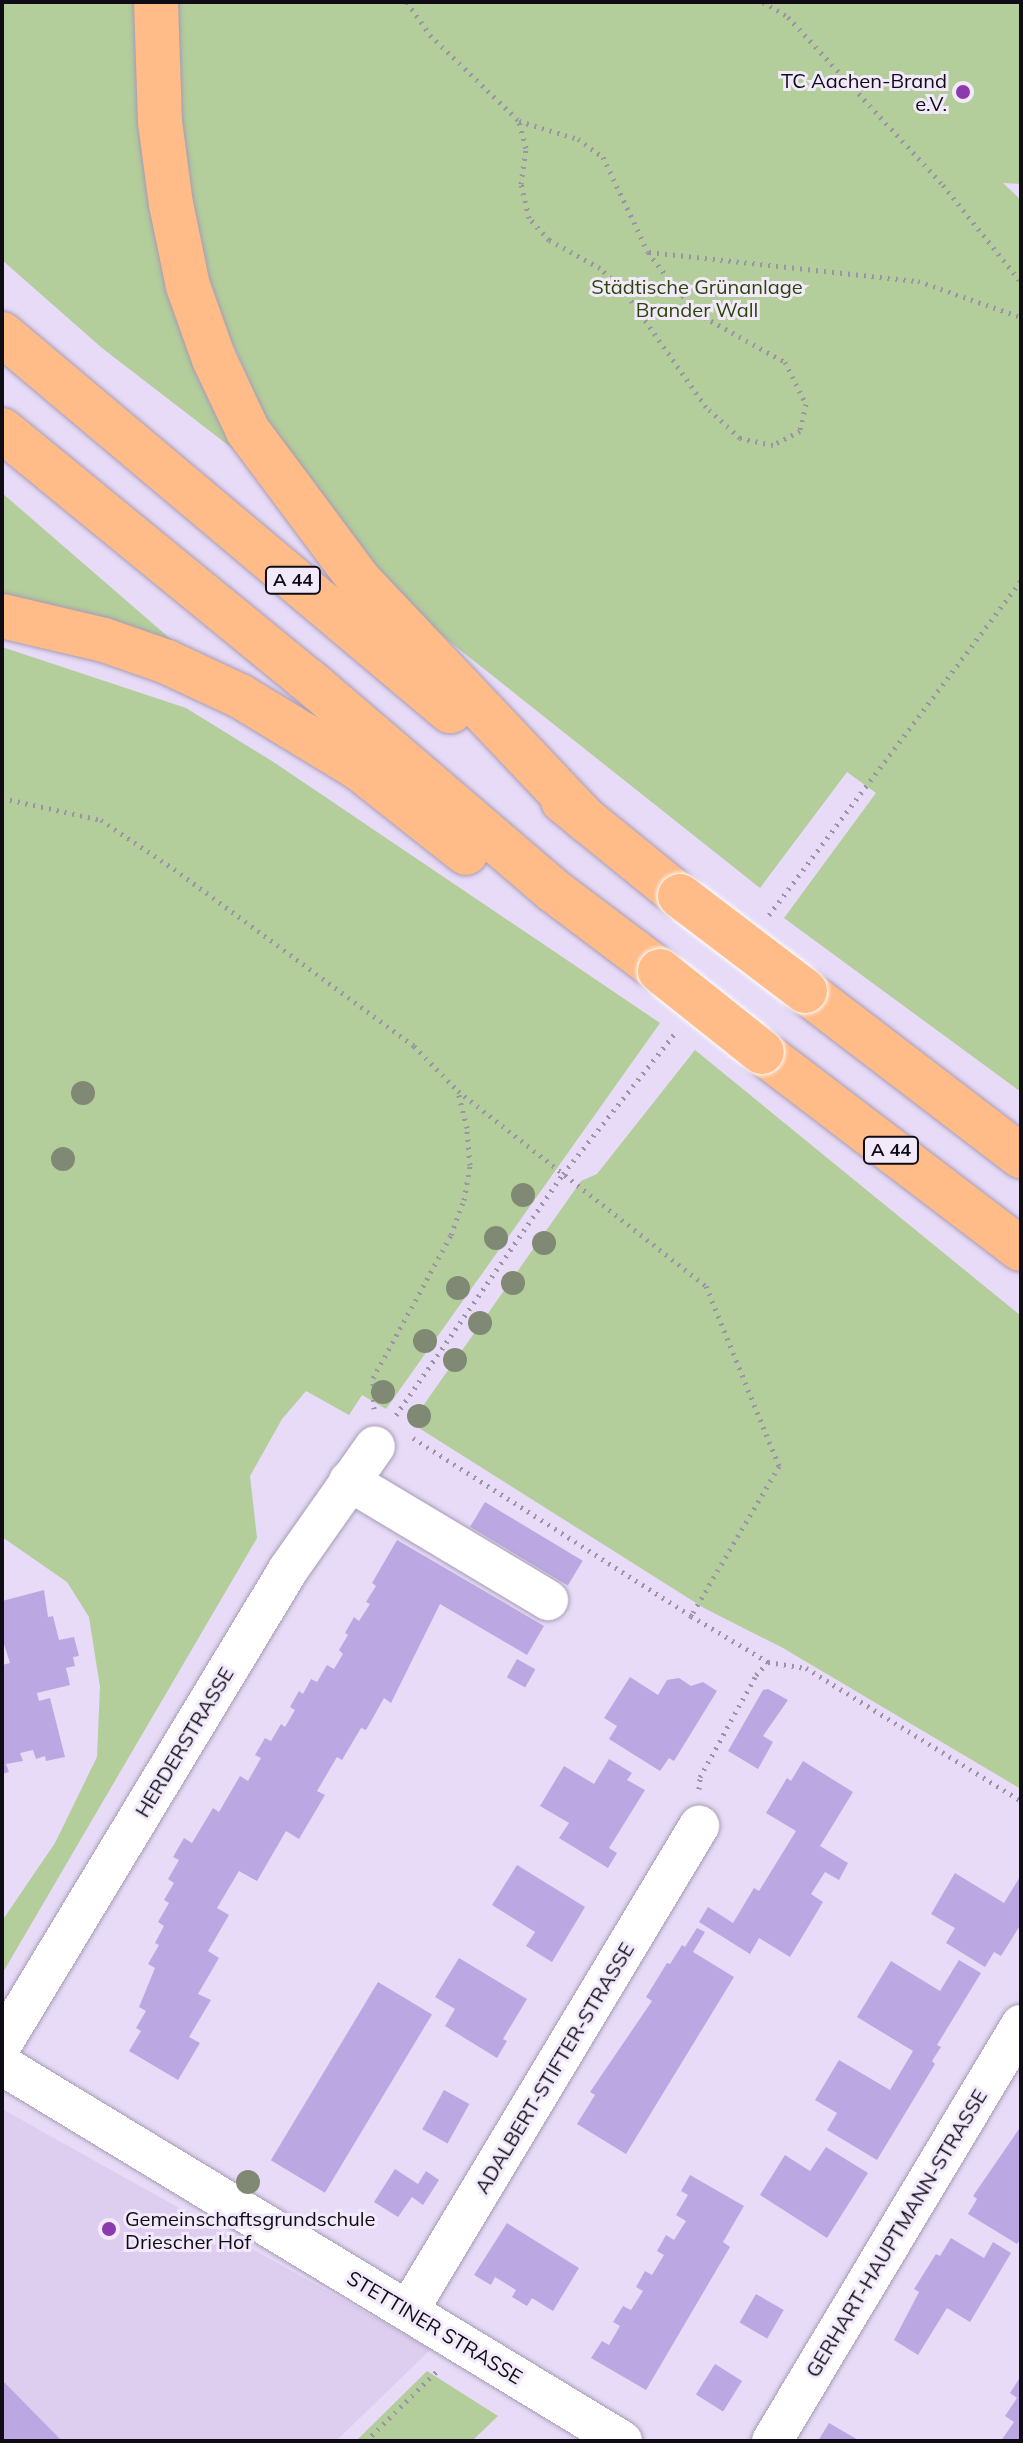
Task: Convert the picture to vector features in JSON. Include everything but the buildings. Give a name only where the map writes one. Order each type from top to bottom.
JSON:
[{"type":"highway","points":[[156,2],[160,122],[185,272],[214,359],[248,431],[360,581],[587,821]]},
{"type":"highway","name":"A 44","points":[[2,334],[185,491],[587,821],[680,896],[1021,1156]]},
{"type":"highway","name":"A 44","points":[[2,430],[309,681],[554,891],[1021,1249]]},
{"type":"highway","points":[[2,616],[104,640],[167,662],[240,696],[360,769],[493,875],[554,891]]},
{"type":"street","name":"HERDERSTRASSE","points":[[2,2044],[288,1570],[387,1432]]},
{"type":"street","points":[[349,1481],[548,1600]]},
{"type":"street","name":"ADALBERT-STIFTER-STRASSE","points":[[408,2311],[699,1826]]},
{"type":"street","name":"GERHART-HAUPTMANN-STRASSE","points":[[772,2441],[1021,2025]]},
{"type":"street","name":"STETTINER STRASSE","points":[[2,2065],[622,2441]]},
{"type":"path","points":[[407,2],[430,35],[519,121],[578,139],[603,157],[618,196],[648,252],[677,290],[704,317],[785,362],[806,404],[800,431],[773,445],[740,438],[706,407],[623,289],[600,268],[549,240],[529,218],[521,184],[526,148],[519,121]]},
{"type":"path","points":[[763,2],[788,17],[943,185],[1021,282]]},
{"type":"path","points":[[648,252],[918,281],[1021,317]]},
{"type":"path","points":[[2,798],[101,820],[414,1046],[458,1091],[706,1286],[779,1466],[691,1616]]},
{"type":"path","points":[[458,1091],[467,1128],[470,1165],[464,1200],[451,1235],[373,1378],[374,1413],[387,1432],[768,1662],[806,1668],[1021,1801]]},
{"type":"path","points":[[699,1826],[700,1777],[756,1675],[768,1662]]},
{"type":"path","points":[[366,2441],[464,2345]]},
{"type":"shaded area","name":"Gemeinschaftsgrundschule Driescher Hof","points":[[2,2109],[431,2349],[336,2441],[2,2441]]},
{"type":"green space","points":[[2,2],[143,2],[250,462],[102,348],[2,260]]},
{"type":"green space","name":"Städtische Grünanlage Brander Wall","points":[[169,2],[1021,2],[1021,184],[1003,183],[1021,200],[1021,1092],[784,918],[876,793],[847,772],[760,888],[411,611],[276,442],[204,279],[173,102]]},
{"type":"green space","points":[[2,493],[181,648],[2,602]]},
{"type":"green space","points":[[2,647],[186,708],[272,761],[660,1023],[386,1409],[362,1395],[349,1415],[306,1391],[282,1419],[250,1476],[257,1538],[2,1974],[2,1921],[55,1843],[97,1757],[100,1687],[89,1617],[67,1582],[2,1537]]},
{"type":"green space","points":[[695,1050],[1021,1316],[1021,1789],[783,1648],[704,1608],[411,1423],[581,1181],[597,1174]]},
{"type":"green space","points":[[427,2371],[498,2416],[472,2441],[356,2441]]},
{"type":"place","name":"TC Aachen-Brand e.V.","points":[[963,92]]},
{"type":"place","name":"Gemeinschaftsgrundschule Driescher Hof","points":[[109,2229]]}]
